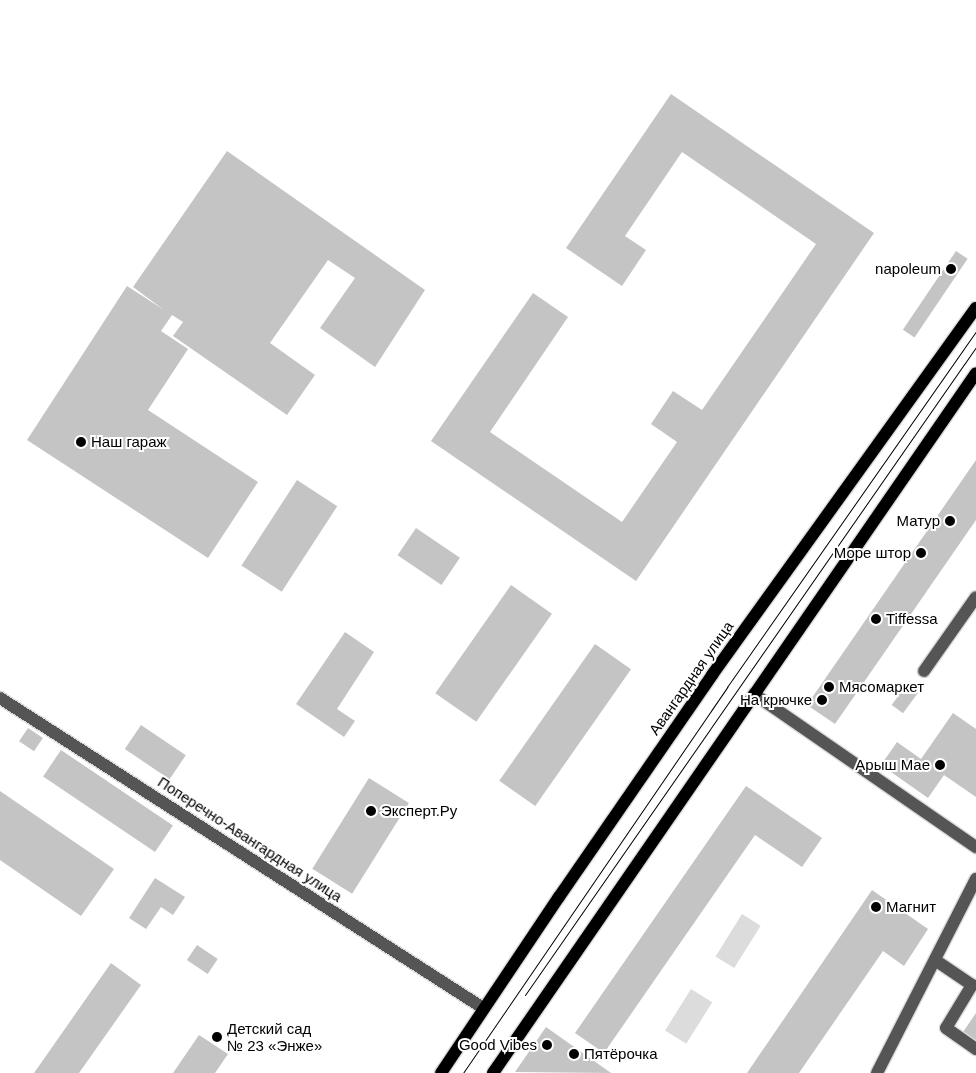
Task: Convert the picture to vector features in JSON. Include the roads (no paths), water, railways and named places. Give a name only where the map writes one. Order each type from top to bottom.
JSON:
[{"type":"main road","name":"Авангардная улица","points":[[441,1073],[483,1008],[712,675],[976,308]]},
{"type":"main road","points":[[493,1073],[976,373]]},
{"type":"street","points":[[924,671],[976,597]]},
{"type":"street","points":[[754,694],[976,846]]},
{"type":"street","name":"Поперечно-Авангардная улица","points":[[0,698],[483,1008]]},
{"type":"street","points":[[877,1073],[976,878]]},
{"type":"street","points":[[935,960],[972,985],[946,1028],[976,1049]]},
{"type":"tram line","points":[[463,1073],[727,687],[976,331]]},
{"type":"tram line","points":[[525,995],[976,347]]},
{"type":"place","name":"napoleum","points":[[951,269]]},
{"type":"place","name":"Наш гараж","points":[[81,442]]},
{"type":"place","name":"Матур","points":[[950,521]]},
{"type":"place","name":"Море штор","points":[[921,553]]},
{"type":"place","name":"Tiffessa","points":[[876,619]]},
{"type":"place","name":"Мясомаркет","points":[[829,687]]},
{"type":"place","name":"На крючке","points":[[822,700]]},
{"type":"place","name":"Арыш Мае","points":[[940,765]]},
{"type":"place","name":"Эксперт.Ру","points":[[371,811]]},
{"type":"place","name":"Магнит","points":[[876,907]]},
{"type":"place","name":"Детский сад № 23 «Энже»","points":[[217,1037]]},
{"type":"place","name":"Good Vibes","points":[[547,1045]]},
{"type":"place","name":"Пятёрочка","points":[[574,1054]]}]
